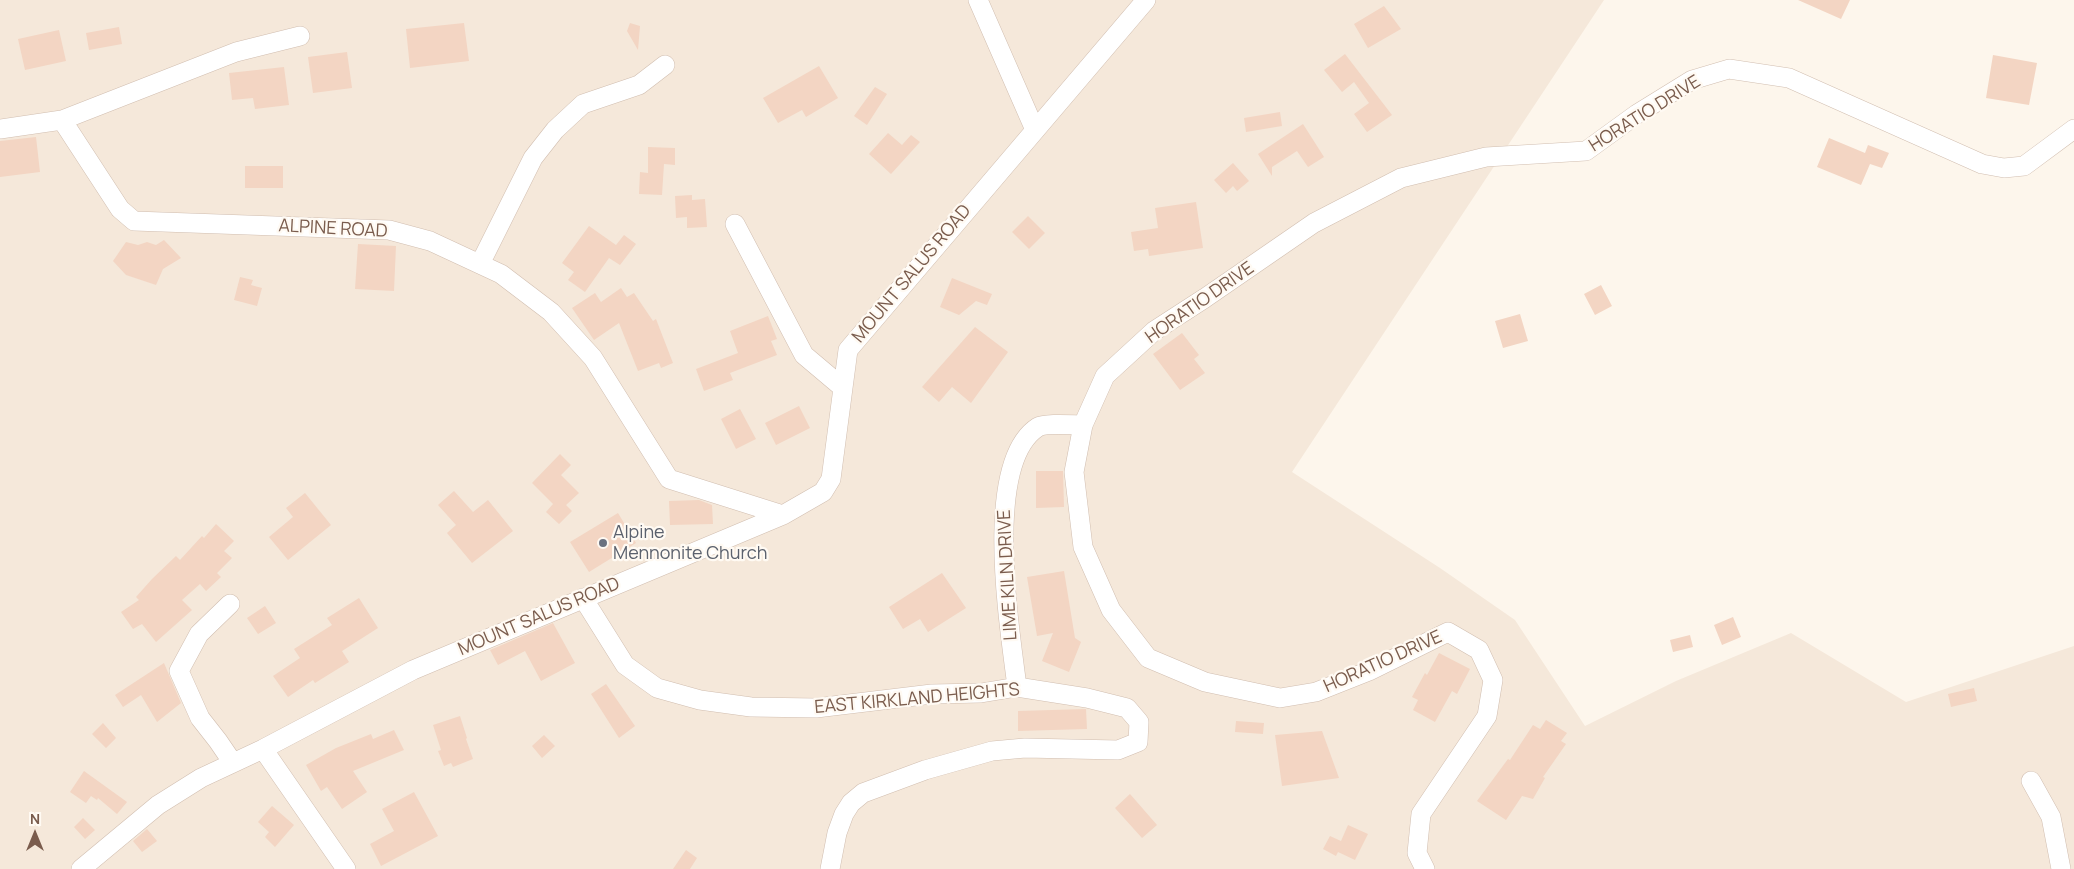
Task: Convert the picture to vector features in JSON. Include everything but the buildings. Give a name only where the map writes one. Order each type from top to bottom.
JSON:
[{"type":"street","points":[[978,0],[1035,130]]},
{"type":"street","name":"MOUNT SALUS ROAD","points":[[81,869],[158,805],[201,778],[263,749],[413,670],[783,515],[823,492],[831,479],[848,350],[1146,0]]},
{"type":"street","points":[[0,129],[62,120],[236,52],[300,36]]},
{"type":"street","points":[[480,264],[533,158],[555,130],[582,104],[639,85],[665,65]]},
{"type":"street","name":"HORATIO DRIVE","points":[[1425,869],[1416,853],[1421,814],[1487,716],[1493,680],[1479,650],[1448,632],[1369,671],[1316,692],[1280,698],[1205,682],[1148,658],[1111,610],[1083,546],[1074,472],[1083,425],[1105,376],[1154,331],[1314,223],[1402,178],[1486,157],[1586,151],[1637,114],[1692,80],[1729,69],[1789,78],[1982,164],[2004,168],[2024,166],[2074,129]]},
{"type":"street","name":"ALPINE ROAD","points":[[62,120],[120,209],[134,222],[389,230],[430,240],[501,274],[551,312],[593,358],[669,479],[783,515]]},
{"type":"street","points":[[735,224],[804,354],[842,387]]},
{"type":"street","name":"LIME KILN DRIVE","points":[[1017,687],[1004,567],[1004,500],[1015,457],[1024,438],[1040,426],[1083,425]]},
{"type":"street","name":"EAST KIRKLAND HEIGHTS","points":[[583,598],[625,665],[657,688],[700,700],[751,707],[816,708],[932,694],[982,693],[1017,687],[1087,698],[1127,708],[1139,722],[1138,742],[1118,750],[1025,748],[992,751],[925,770],[863,793],[852,802],[844,814],[837,832],[830,869]]},
{"type":"street","points":[[230,604],[199,634],[179,671],[200,718],[233,763]]},
{"type":"street","points":[[263,749],[346,869]]},
{"type":"street","points":[[2031,781],[2051,817],[2061,869]]},
{"type":"shaded area","points":[[0,0],[1604,0],[1292,472],[1440,568],[1515,620],[1585,726],[1676,681],[1791,633],[1906,702],[2074,646],[2074,869],[0,869]]},
{"type":"place","name":"Alpine Mennonite Church","points":[[603,543]]}]
